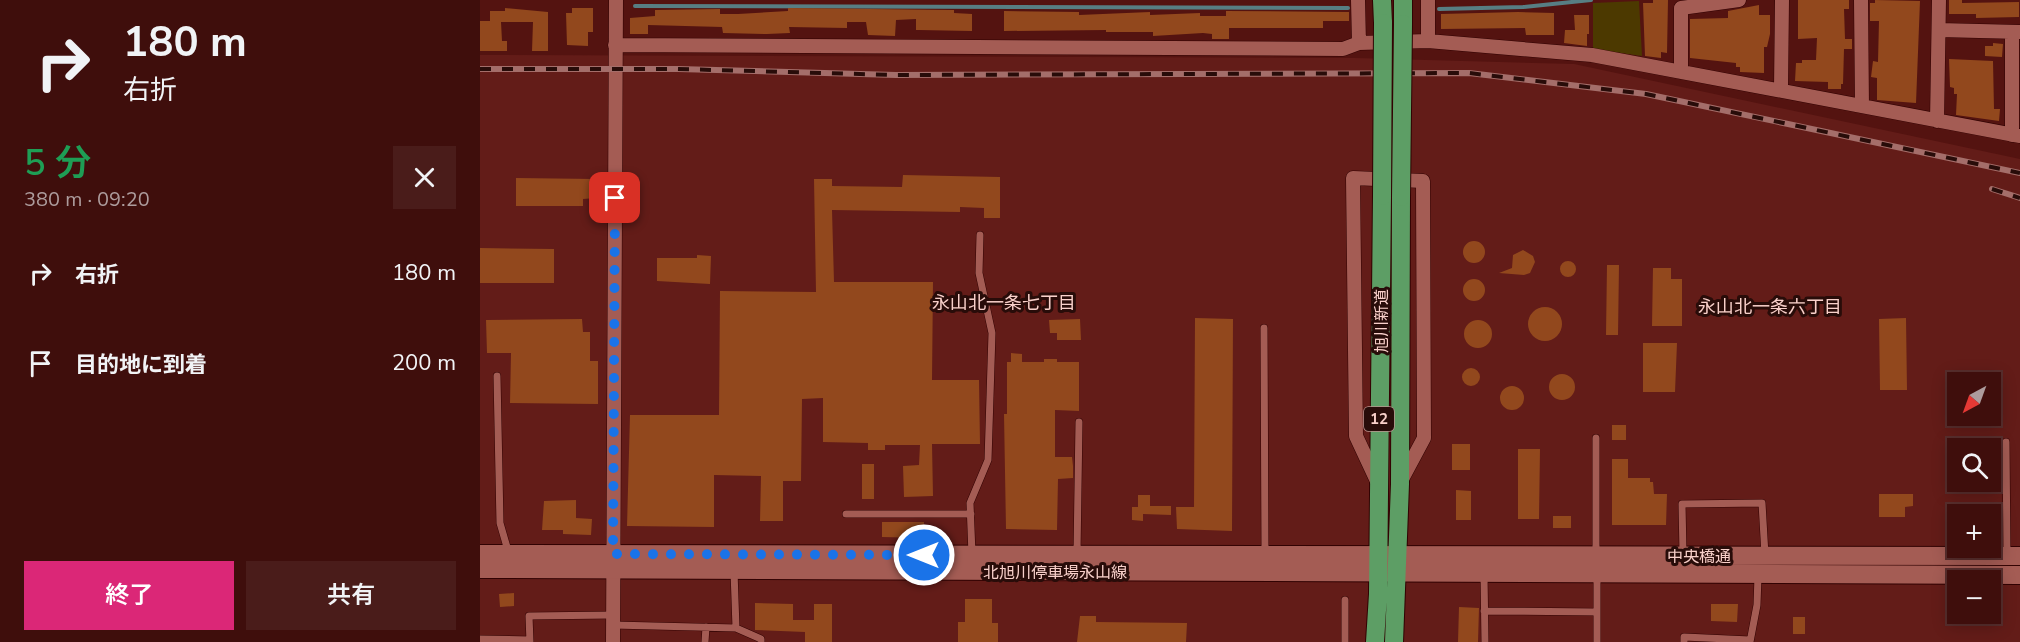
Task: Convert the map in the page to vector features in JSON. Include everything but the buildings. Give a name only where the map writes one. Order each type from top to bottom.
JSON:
[{"type":"highway","name":"旭川新道","points":[[1375,642],[1378,565],[1382,0]]},
{"type":"highway","name":"旭川新道","points":[[1394,642],[1400,484],[1403,0]]},
{"type":"main road","name":"北旭川停車場永山線","points":[[480,554],[510,559],[613,562],[1378,565]]},
{"type":"main road","name":"北旭川停車場永山線","points":[[973,563],[1077,556],[1173,564],[1265,556],[1378,565]]},
{"type":"main road","name":"中央橋通","points":[[1397,565],[1484,574],[1683,556],[2013,556]]},
{"type":"main road","name":"北旭川停車場永山線","points":[[480,569],[510,559]]},
{"type":"main road","name":"中央橋通","points":[[1378,565],[1597,565],[1758,574],[2014,575]]},
{"type":"street","points":[[613,642],[616,0]]},
{"type":"street","points":[[1359,0],[1359,43]]},
{"type":"street","points":[[1428,0],[1428,40]]},
{"type":"street","points":[[1681,72],[1682,8],[1739,0]]},
{"type":"street","points":[[1780,89],[1782,0]]},
{"type":"street","points":[[1861,0],[1862,106]]},
{"type":"street","points":[[1937,121],[1939,0]]},
{"type":"street","points":[[615,45],[1343,49],[1359,43],[1428,40],[1592,55],[1780,89],[2016,136],[2016,32],[1939,30]]},
{"type":"street","points":[[1378,483],[1356,436],[1353,178],[1423,181],[1424,438],[1400,484]]},
{"type":"lane","points":[[973,563],[970,503],[988,460],[992,333],[979,273],[980,235]]},
{"type":"lane","points":[[1264,328],[1265,556]]},
{"type":"lane","points":[[497,376],[500,523],[510,559]]},
{"type":"lane","points":[[1077,556],[1079,422]]},
{"type":"lane","points":[[1596,438],[1597,642]]},
{"type":"lane","points":[[2006,442],[2014,575]]},
{"type":"lane","points":[[1683,556],[1682,504],[1762,503],[1765,556],[1758,574],[1757,605],[1750,641],[1684,637],[1684,642]]},
{"type":"lane","points":[[846,514],[971,514]]},
{"type":"lane","points":[[733,563],[736,628]]},
{"type":"lane","points":[[1484,574],[1485,642]]},
{"type":"lane","points":[[1345,600],[1345,642]]},
{"type":"lane","points":[[1484,611],[1597,612]]},
{"type":"lane","points":[[480,639],[530,641],[530,616],[736,628],[761,639],[761,642]]},
{"type":"lane","points":[[705,642],[706,627]]},
{"type":"shaded area","points":[[1639,1],[1642,56],[1593,49],[1593,3]]},
{"type":"shaded area","points":[[480,55],[1355,58],[1574,64],[2020,159],[2020,642],[480,642]]},
{"type":"waterway","points":[[1439,9],[1523,7],[1591,0]]},
{"type":"waterway","points":[[635,6],[1348,8]]},
{"type":"railway","points":[[480,69],[678,69],[896,75],[1469,73],[1646,94],[2020,173]]},
{"type":"railway","points":[[1992,189],[2020,198]]},
{"type":"district","name":"永山北一条七丁目","points":[[1004,303]]},
{"type":"district","name":"永山北一条六丁目","points":[[1770,307]]},
{"type":"route","points":[[615,198],[613,554],[924,555]]}]
